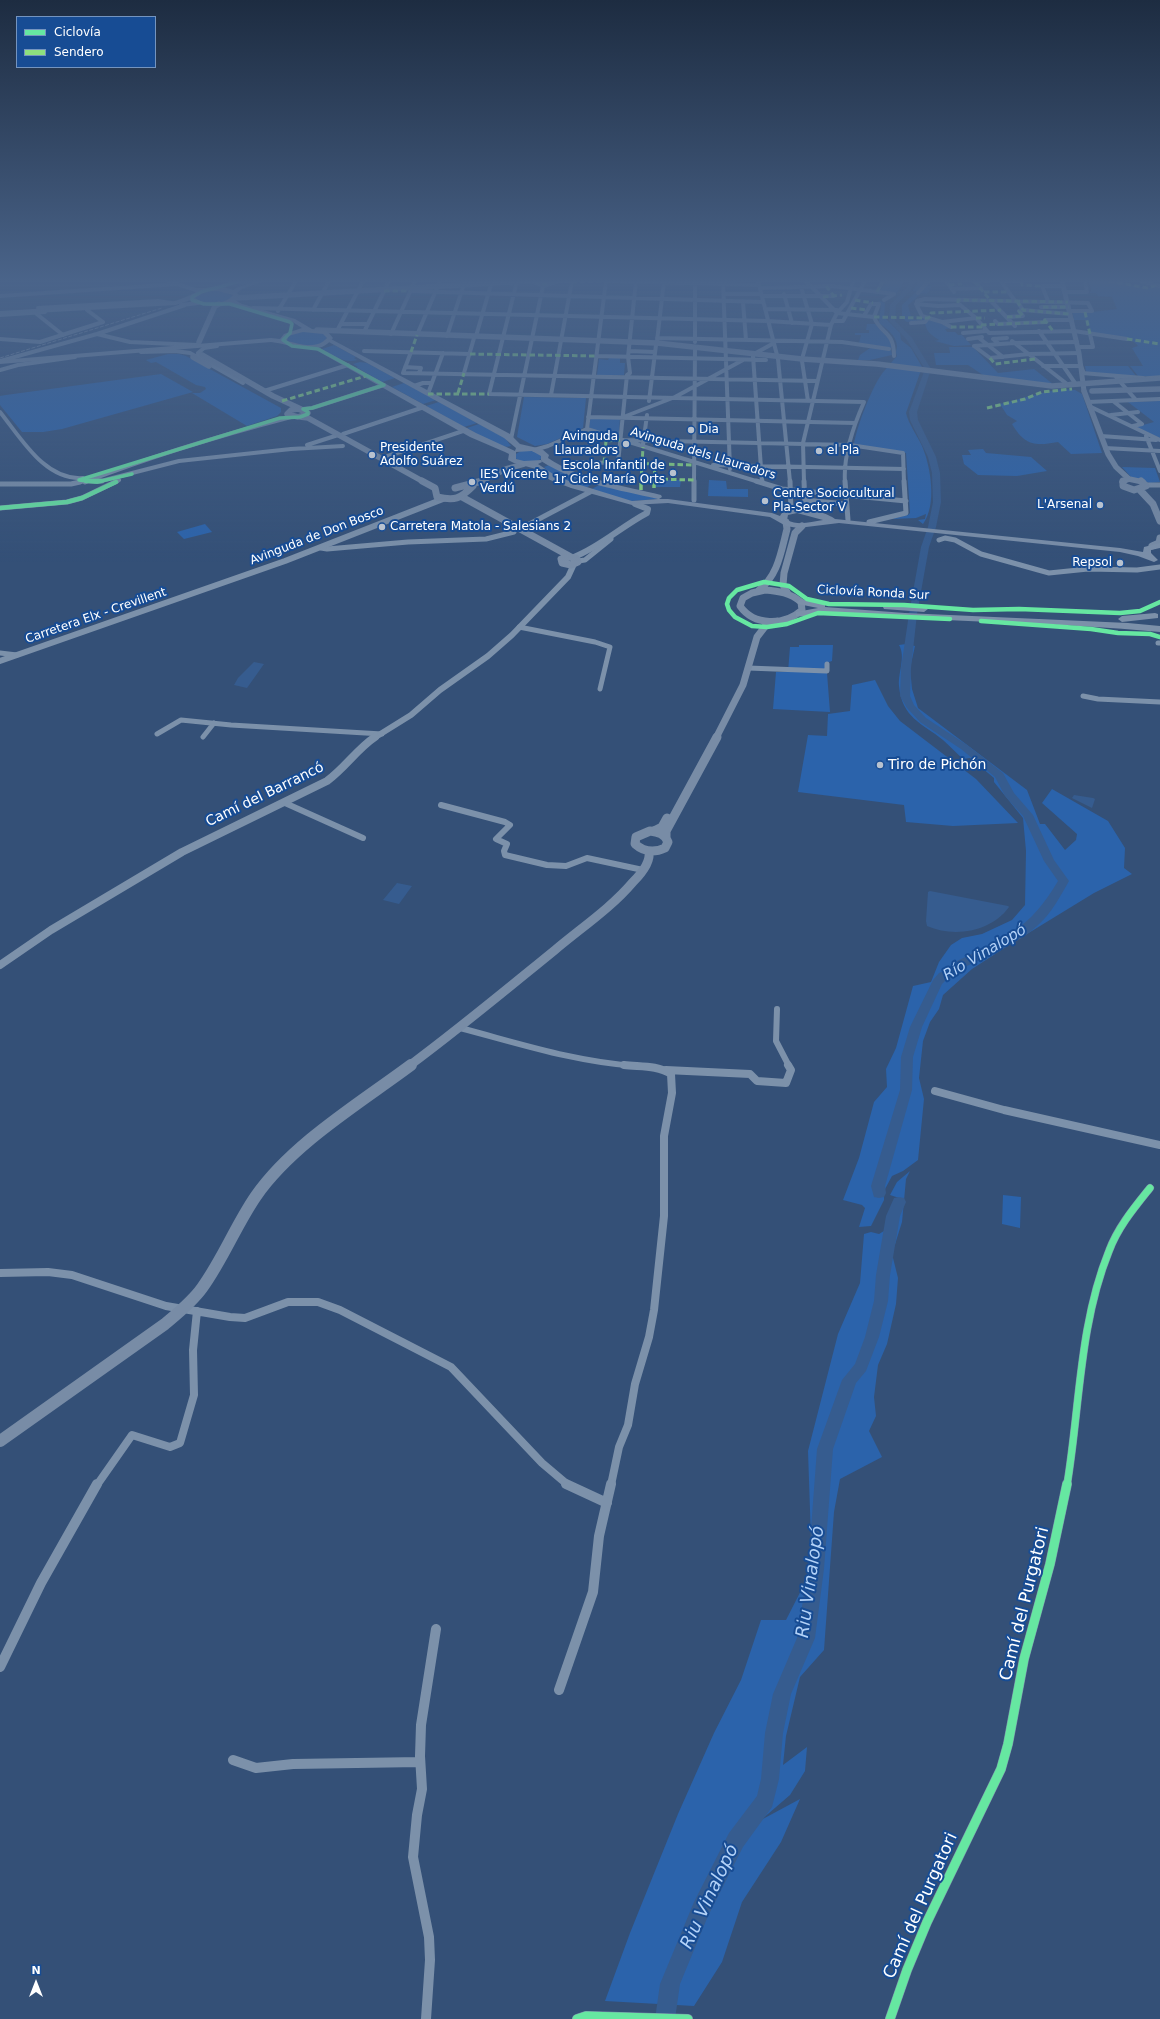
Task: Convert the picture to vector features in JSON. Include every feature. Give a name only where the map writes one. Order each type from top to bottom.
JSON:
[{"type":"highway","points":[[800,602],[860,610]]},
{"type":"highway","points":[[799,614],[822,610],[860,610],[1109,620],[1137,619],[1157,613]]},
{"type":"highway","points":[[1157,613],[1154,620],[1160,628]]},
{"type":"highway","points":[[950,614],[1160,628]]},
{"type":"main road","points":[[231,375],[307,410],[340,434],[432,486],[436,490],[437,497],[454,500],[517,530],[574,562]]},
{"type":"main road","points":[[234,375],[286,408],[289,414],[308,418],[444,488],[472,486]]},
{"type":"main road","points":[[366,375],[513,457],[527,464],[539,467],[553,478],[590,492],[635,504],[668,501],[772,515],[810,511],[848,520],[1120,550],[1140,554],[1157,563]]},
{"type":"main road","points":[[395,375],[511,439],[517,446],[534,450],[544,456],[553,465],[595,481],[642,494],[728,508],[788,514],[802,526]]},
{"type":"main road","points":[[971,375],[1036,386],[1126,390],[1160,388]]},
{"type":"main road","points":[[1083,388],[1157,378]]},
{"type":"main road","points":[[1083,388],[1105,448],[1111,460],[1129,479]]},
{"type":"main road","points":[[289,414],[307,410]]},
{"type":"main road","points":[[300,417],[307,410]]},
{"type":"main road","points":[[509,468],[513,457],[525,449]]},
{"type":"main road","points":[[454,500],[463,495],[472,486],[509,468],[527,464],[544,456]]},
{"type":"main road","points":[[1129,479],[1140,481],[1146,485],[1144,488],[1130,489],[1122,486],[1122,481],[1129,479]]},
{"type":"main road","points":[[437,493],[444,488]]},
{"type":"main road","points":[[455,488],[462,490],[463,495],[555,554],[563,562],[574,562]]},
{"type":"main road","points":[[1139,489],[1153,504],[1160,518]]},
{"type":"main road","points":[[788,594],[783,585],[784,573],[795,533],[802,526],[810,511]]},
{"type":"main road","points":[[810,511],[839,522],[915,528]]},
{"type":"main road","points":[[736,698],[726,722],[666,830],[668,842],[665,848],[658,851],[649,852],[638,847],[634,841],[642,833],[654,831],[665,822],[744,684],[757,636],[755,622],[741,609],[740,602],[747,595],[758,591],[768,583],[774,572],[787,529],[788,514]]},
{"type":"main road","points":[[949,532],[1131,548],[1154,546]]},
{"type":"main road","points":[[1157,563],[1147,554],[1159,543],[1160,538]]},
{"type":"main road","points":[[757,636],[767,624],[790,619],[799,614],[802,610],[800,602],[788,594],[773,591],[758,591]]},
{"type":"main road","points":[[750,616],[763,620],[777,621]]},
{"type":"main road","points":[[654,831],[666,836]]},
{"type":"main road","points":[[0,1441],[165,1324],[182,1309],[214,1271],[256,1196],[294,1152],[460,1028],[607,907],[633,883],[643,870],[650,858],[649,852]]},
{"type":"street","points":[[232,375],[243,381]]},
{"type":"street","points":[[233,375],[243,381]]},
{"type":"street","points":[[262,390],[310,375]]},
{"type":"street","points":[[429,391],[433,375]]},
{"type":"street","points":[[493,375],[489,394],[864,402],[855,423],[844,468],[848,520]]},
{"type":"street","points":[[511,439],[524,375]]},
{"type":"street","points":[[551,395],[555,375]]},
{"type":"street","points":[[564,375],[817,381]]},
{"type":"street","points":[[623,418],[676,398],[716,375]]},
{"type":"street","points":[[727,375],[730,473]]},
{"type":"street","points":[[754,375],[762,483]]},
{"type":"street","points":[[779,375],[791,491],[788,514]]},
{"type":"street","points":[[804,375],[810,401]]},
{"type":"street","points":[[818,375],[810,401],[808,422],[803,443],[805,492],[810,511],[846,504]]},
{"type":"street","points":[[1055,375],[1072,387]]},
{"type":"street","points":[[1066,383],[1075,383],[1069,375]]},
{"type":"street","points":[[1082,375],[1083,388]]},
{"type":"street","points":[[1105,375],[1157,378]]},
{"type":"street","points":[[534,450],[548,446],[587,429],[594,376]]},
{"type":"street","points":[[1115,376],[1136,400]]},
{"type":"street","points":[[564,462],[618,463],[626,377]]},
{"type":"street","points":[[643,447],[652,377]]},
{"type":"street","points":[[694,500],[694,441],[696,419],[695,378]]},
{"type":"street","points":[[414,386],[423,382],[432,383]]},
{"type":"street","points":[[307,410],[384,385]]},
{"type":"street","points":[[1088,404],[1113,401],[1160,399]]},
{"type":"street","points":[[1113,401],[1142,424],[1133,426]]},
{"type":"street","points":[[1088,404],[1160,440]]},
{"type":"street","points":[[307,446],[424,407]]},
{"type":"street","points":[[0,412],[48,468],[64,477],[96,482],[179,461],[291,449],[343,446]]},
{"type":"street","points":[[1110,415],[1138,412]]},
{"type":"street","points":[[0,484],[71,484],[289,414]]},
{"type":"street","points":[[588,417],[855,423]]},
{"type":"street","name":"Avinguda dels Llauradors","points":[[587,429],[791,491],[906,501]]},
{"type":"street","points":[[385,457],[466,430]]},
{"type":"street","points":[[1145,432],[1160,471]]},
{"type":"street","points":[[1101,436],[1160,440]]},
{"type":"street","points":[[620,440],[729,441],[850,445],[903,453],[906,513],[869,522]]},
{"type":"street","points":[[544,456],[548,446]]},
{"type":"street","points":[[1105,448],[1160,451]]},
{"type":"street","points":[[705,465],[904,469]]},
{"type":"street","points":[[0,508],[51,504],[82,498],[132,474]]},
{"type":"street","points":[[1146,485],[1160,485]]},
{"type":"street","points":[[321,548],[327,549],[505,536],[590,492]]},
{"type":"street","name":"Avinguda de Don Bosco","points":[[199,591],[321,548],[442,499]]},
{"type":"street","name":"Camí del Barrancó","points":[[0,965],[50,930],[182,852],[285,803],[327,781],[338,773],[362,748],[411,716],[440,690],[488,656],[568,577],[574,562],[626,525],[649,511],[645,507],[635,504]]},
{"type":"street","points":[[939,540],[946,538],[955,540],[981,554],[1049,573],[1088,569],[1137,570],[1157,563]]},
{"type":"street","points":[[574,562],[585,560],[611,539]]},
{"type":"street","name":"Carretera Elx - Crevillent","points":[[0,661],[199,591]]},
{"type":"street","points":[[519,627],[595,642],[610,647],[600,689]]},
{"type":"street","points":[[0,653],[17,655]]},
{"type":"street","points":[[748,668],[827,671],[827,664]]},
{"type":"street","points":[[1083,696],[1106,700],[1160,702]]},
{"type":"street","points":[[157,734],[181,720],[382,734]]},
{"type":"street","points":[[203,737],[214,723]]},
{"type":"street","points":[[285,803],[363,838]]},
{"type":"street","points":[[441,805],[505,822],[510,826],[496,839],[507,844],[504,851],[505,855],[547,865],[566,866],[587,858],[643,870]]},
{"type":"street","points":[[460,1028],[594,1063],[666,1070],[672,1069],[750,1074],[757,1081],[786,1083],[791,1070],[776,1041],[777,1009]]},
{"type":"street","points":[[559,1690],[594,1592],[599,1536],[619,1447],[628,1425],[635,1384],[649,1337],[654,1310],[664,1216],[664,1136],[672,1082],[671,1074],[666,1070]]},
{"type":"street","points":[[935,1091],[1004,1110],[1160,1146]]},
{"type":"street","name":"Camí del Purgatori","points":[[890,2019],[898,1991],[928,1919],[1001,1769],[1012,1724],[1023,1664],[1050,1564],[1069,1474],[1082,1363],[1090,1313],[1101,1274],[1120,1227],[1139,1199],[1150,1188]]},
{"type":"street","points":[[0,1273],[48,1272],[72,1275],[166,1306],[245,1318],[288,1302],[304,1300],[318,1302],[340,1310],[451,1367],[542,1463],[564,1482],[585,1494],[607,1503]]},
{"type":"street","points":[[0,1667],[45,1577],[102,1477],[132,1435],[170,1447],[180,1443],[187,1424],[194,1395],[192,1350],[197,1311]]},
{"type":"street","points":[[426,2019],[430,1960],[429,1936],[413,1857],[422,1789],[420,1762],[421,1726],[436,1629]]},
{"type":"street","points":[[233,1760],[256,1768],[293,1764],[420,1762]]},
{"type":"street","points":[[577,2019],[586,2016],[598,2016],[686,2019]]},
{"type":"shaded area","points":[[152,375],[163,375],[193,392],[62,429],[43,432],[22,432],[0,405],[0,396]]},
{"type":"shaded area","points":[[179,375],[221,375],[281,408],[281,412],[277,416],[247,426],[192,393],[200,393],[206,389],[205,387],[196,385]]},
{"type":"shaded area","points":[[370,375],[390,375],[395,378],[382,382]]},
{"type":"shaded area","points":[[919,375],[906,413],[922,446],[930,475],[930,507],[923,524],[918,520],[925,519],[926,514],[916,518],[891,519],[908,515],[910,513],[906,453],[854,444],[862,416],[880,376]]},
{"type":"shaded area","points":[[985,375],[1042,375],[1054,385]]},
{"type":"shaded area","points":[[1160,375],[1160,377],[1138,376]]},
{"type":"shaded area","points":[[404,383],[436,400],[423,404],[392,387]]},
{"type":"shaded area","points":[[1063,389],[1075,390],[1082,394],[1102,453],[1071,454],[1058,442],[1043,444],[1031,443],[1021,437],[1012,424],[1017,421],[1007,415],[1000,404]]},
{"type":"shaded area","points":[[524,397],[586,398],[583,428],[547,444],[535,446],[517,437]]},
{"type":"shaded area","points":[[1160,401],[1160,438],[1136,427],[1154,422],[1128,402]]},
{"type":"shaded area","points":[[439,402],[477,423],[464,427],[426,406]]},
{"type":"shaded area","points":[[591,416],[620,416],[619,436],[593,430],[589,427]]},
{"type":"shaded area","points":[[479,424],[505,438],[511,446],[506,447],[494,444],[467,428]]},
{"type":"shaded area","points":[[983,449],[986,453],[1031,457],[1047,471],[1017,476],[978,475],[964,464],[962,455],[971,455],[968,450]]},
{"type":"shaded area","points":[[521,451],[534,451],[542,455],[541,459],[528,462],[521,461],[515,458],[516,454]]},
{"type":"shaded area","points":[[549,465],[593,483],[586,488],[552,475],[544,467]]},
{"type":"shaded area","points":[[1122,467],[1155,468],[1160,482],[1150,483],[1131,477]]},
{"type":"shaded area","points":[[655,480],[681,480],[680,487],[655,487]]},
{"type":"shaded area","points":[[709,480],[726,481],[727,489],[748,489],[748,497],[708,496]]},
{"type":"shaded area","points":[[601,484],[659,499],[631,501],[590,490]]},
{"type":"shaded area","points":[[205,524],[212,532],[184,539],[177,532]]},
{"type":"shaded area","points":[[906,644],[915,646],[910,668],[912,689],[918,708],[1027,790],[1040,824],[1045,824],[1065,850],[1076,840],[1077,834],[1042,803],[1052,789],[1108,821],[1125,848],[1124,868],[1132,874],[1094,893],[1009,945],[972,969],[943,995],[939,1009],[930,1022],[923,1041],[919,1078],[924,1099],[918,1160],[903,1171],[892,1176],[884,1191],[884,1200],[871,1226],[859,1227],[865,1208],[862,1205],[843,1200],[859,1158],[874,1102],[887,1087],[886,1069],[896,1048],[913,986],[931,982],[939,962],[951,945],[962,938],[982,934],[1012,920],[1025,905],[1026,851],[1023,818],[994,782],[994,778],[970,758],[963,759],[943,740],[914,719],[904,706],[899,686],[902,654],[899,645]]},
{"type":"shaded area","points":[[799,645],[833,645],[832,661],[829,662],[827,673],[830,712],[773,709],[776,672],[788,672],[790,647],[799,647]]},
{"type":"shaded area","points":[[254,662],[264,664],[247,688],[234,685],[238,678]]},
{"type":"shaded area","name":"Tiro de Pichón","points":[[875,680],[888,706],[900,721],[976,779],[1018,823],[953,826],[906,822],[904,805],[798,792],[808,735],[827,736],[828,714],[850,711],[852,685]]},
{"type":"shaded area","points":[[1074,795],[1095,799],[1092,808],[1072,798]]},
{"type":"shaded area","points":[[397,883],[412,886],[399,904],[383,900]]},
{"type":"shaded area","points":[[930,891],[1009,907],[992,922],[982,927],[960,932],[938,930],[927,926],[928,892]]},
{"type":"shaded area","points":[[910,1171],[906,1179],[902,1222],[892,1254],[898,1278],[896,1304],[887,1344],[878,1365],[874,1397],[876,1416],[869,1431],[882,1457],[840,1479],[834,1512],[824,1650],[800,1677],[786,1736],[783,1765],[807,1747],[805,1771],[790,1795],[761,1820],[800,1799],[781,1842],[742,1902],[722,1962],[694,2006],[605,2001],[630,1933],[678,1814],[714,1733],[741,1680],[761,1620],[786,1620],[812,1569],[808,1451],[838,1334],[860,1283],[864,1234],[871,1232],[879,1234],[884,1231],[899,1198],[890,1195],[897,1182]]},
{"type":"shaded area","points":[[1003,1195],[1021,1197],[1020,1228],[1002,1224]]},
{"type":"waterway","name":"Río Vinalopó","points":[[879,1193],[878,1186],[906,1090],[907,1057],[916,1027],[928,1005],[937,983],[943,976],[961,969],[961,964],[1006,942],[1028,928],[1046,910],[1064,881],[1049,861],[1028,815],[1009,794],[999,775],[964,747],[923,720],[910,706],[905,696],[906,668],[913,614],[925,547],[932,527],[937,502],[936,473],[932,457],[914,420],[913,412],[926,375]]},
{"type":"waterway","name":"Riu Vinalopó","points":[[665,2019],[670,1984],[701,1909],[736,1840],[765,1800],[770,1779],[774,1733],[782,1694],[806,1638],[816,1569],[825,1449],[850,1380],[861,1367],[872,1337],[881,1301],[883,1275],[893,1216],[899,1202]]},
{"type":"marked path","points":[[458,393],[463,375]]},
{"type":"marked path","points":[[282,401],[366,376]]},
{"type":"marked path","points":[[987,408],[1025,399],[1042,392],[1072,389]]},
{"type":"marked path","points":[[428,394],[489,394]]},
{"type":"marked path","points":[[604,463],[606,441],[620,440]]},
{"type":"marked path","points":[[641,490],[643,447]]},
{"type":"marked path","points":[[618,463],[694,465]]},
{"type":"marked path","points":[[654,488],[655,464]]},
{"type":"marked path","points":[[654,479],[694,480]]},
{"type":"cycle path","points":[[366,375],[384,385]]},
{"type":"cycle path","points":[[303,409],[312,408],[384,385]]},
{"type":"cycle path","points":[[132,474],[96,482],[79,480],[280,418],[300,417],[308,414],[308,412],[303,409]]},
{"type":"cycle path","points":[[0,508],[67,502],[82,498],[116,482]]},
{"type":"cycle path","name":"Ciclovía Ronda Sur","points":[[950,619],[818,613],[787,624],[767,627],[752,626],[735,617],[729,610],[727,604],[729,598],[737,590],[764,582],[789,586],[807,599],[829,604],[904,605],[973,610],[1019,609],[1120,613],[1140,611],[1160,602]]},
{"type":"cycle path","points":[[981,621],[1091,629],[1118,633],[1150,634],[1160,637]]},
{"type":"cycle path","points":[[890,2019],[916,1946],[1001,1769],[1011,1731],[1024,1659],[1046,1582],[1062,1509],[1069,1472],[1088,1322],[1097,1285],[1109,1250],[1126,1218],[1150,1188]]},
{"type":"cycle path","points":[[577,2019],[586,2016],[688,2019]]},
{"type":"place","name":"Dia","points":[[691,430]]},
{"type":"place","name":"Avinguda Llauradors","points":[[626,444]]},
{"type":"place","name":"el Pla","points":[[819,451]]},
{"type":"place","name":"Presidente Adolfo Suárez","points":[[372,455]]},
{"type":"place","name":"Escola Infantil de 1r Cicle María Orts","points":[[673,473]]},
{"type":"place","name":"IES Vicente Verdú","points":[[472,482]]},
{"type":"place","name":"Centre Sociocultural Pla-Sector V","points":[[765,501]]},
{"type":"place","name":"L'Arsenal","points":[[1100,505]]},
{"type":"place","name":"Carretera Matola - Salesians 2","points":[[382,527]]},
{"type":"place","name":"Repsol","points":[[1120,563]]},
{"type":"place","name":"Tiro de Pichón","points":[[880,765]]}]
